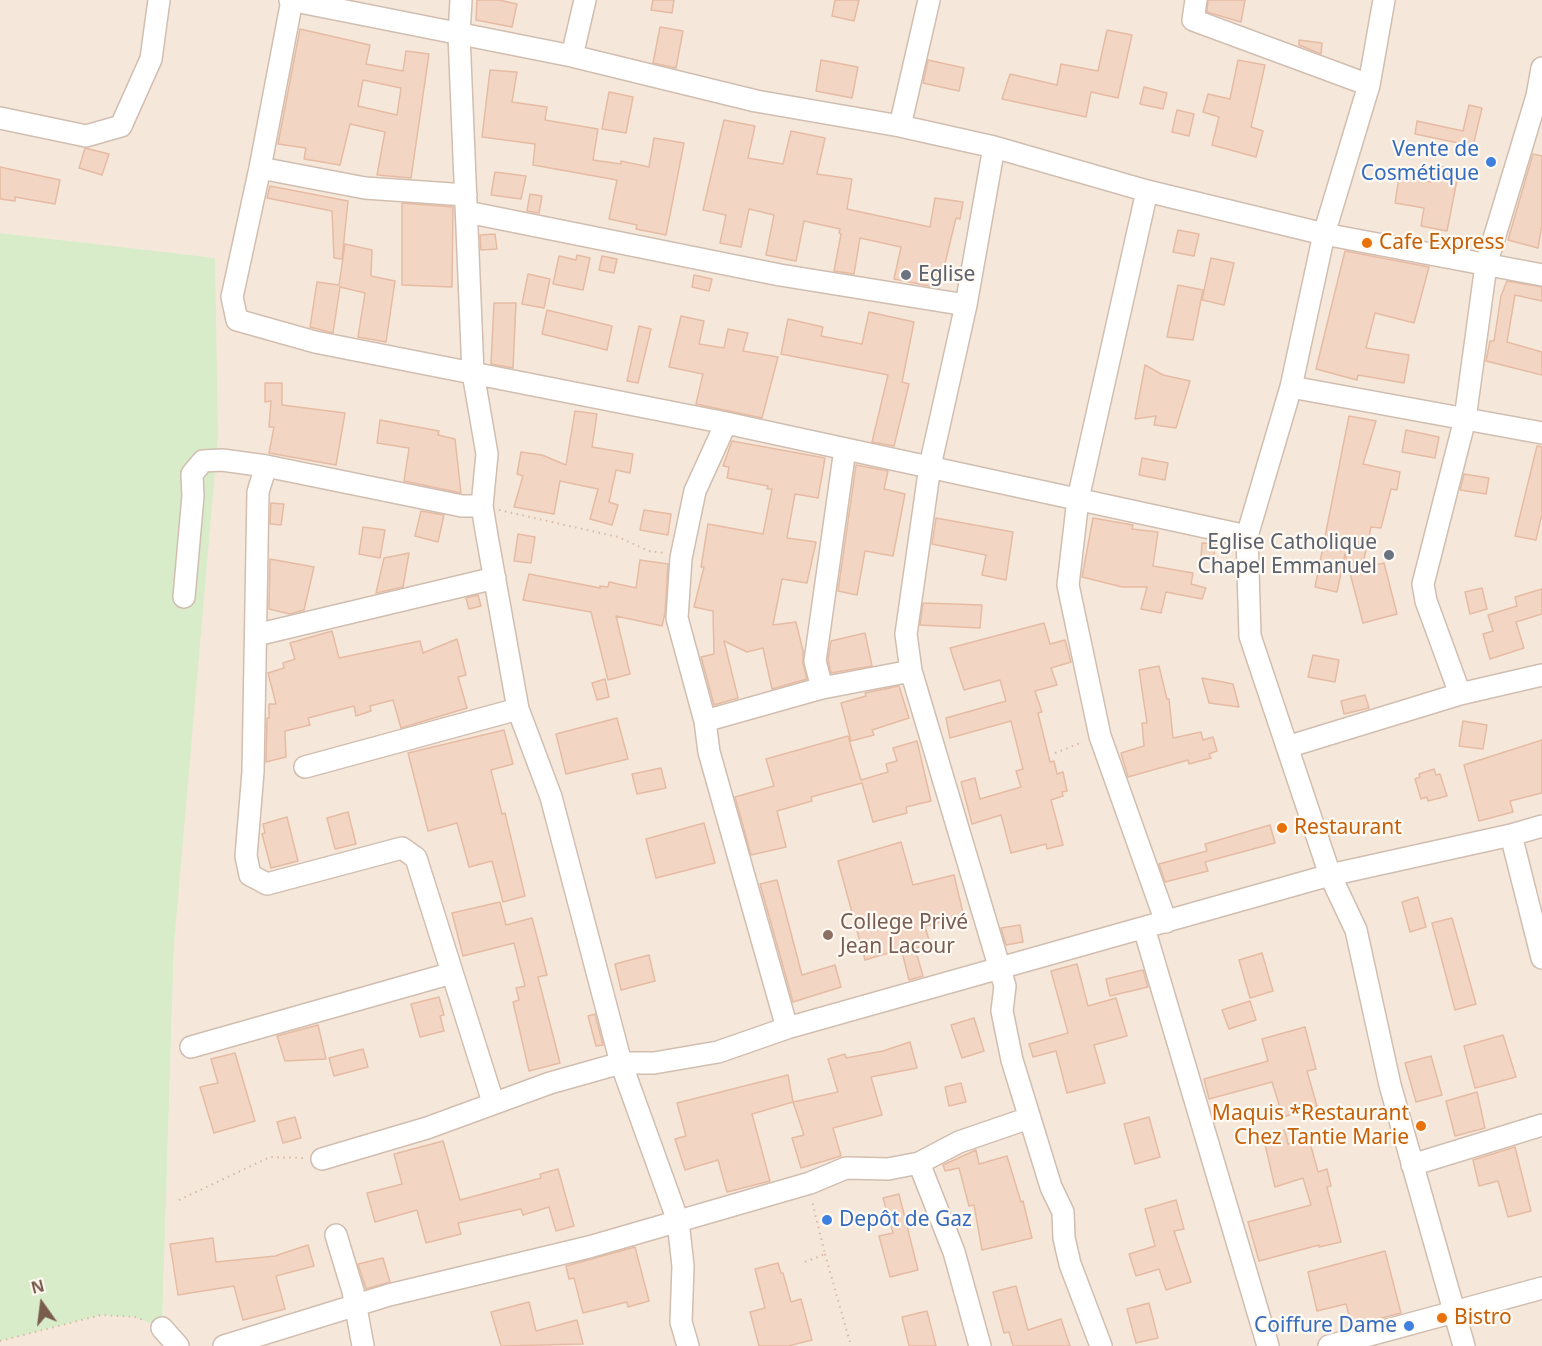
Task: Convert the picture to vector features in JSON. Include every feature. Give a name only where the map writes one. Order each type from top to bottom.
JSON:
[{"type":"street","points":[[0,118],[86,136],[121,126],[151,59],[159,0]]},
{"type":"street","points":[[1247,536],[726,423],[315,342],[237,320],[232,297],[260,168],[291,0],[572,56],[756,101],[900,126],[994,147],[1147,192],[1324,234],[1542,275]]},
{"type":"street","points":[[461,0],[459,34],[473,373],[487,454],[482,506],[518,710],[551,797],[621,1063],[678,1221],[683,1266],[681,1322],[688,1346]]},
{"type":"street","points":[[572,56],[585,0]]},
{"type":"street","points":[[900,126],[929,0]]},
{"type":"street","points":[[1196,0],[1193,20],[1369,85]]},
{"type":"street","points":[[1384,0],[1369,85],[1324,234],[1291,387],[1247,536],[1250,636],[1330,875],[1356,930],[1389,1085],[1464,1346]]},
{"type":"street","points":[[1460,694],[1426,601],[1423,584],[1465,419],[1486,265],[1540,97],[1542,68]]},
{"type":"street","points":[[994,147],[966,305],[930,466],[906,634],[911,671],[1005,986],[1002,1011],[1004,1028],[1051,1187],[1063,1212],[1064,1238],[1070,1264],[1101,1346]]},
{"type":"street","points":[[260,168],[365,188],[466,203],[780,275],[966,305]]},
{"type":"street","points":[[1147,192],[1077,499],[1068,585],[1100,736],[1166,922]]},
{"type":"street","points":[[1291,387],[1542,433]]},
{"type":"street","points":[[726,423],[695,491],[681,558],[676,618],[705,721],[709,752],[787,1028]]},
{"type":"street","points":[[822,688],[815,661],[845,449]]},
{"type":"street","points":[[184,597],[193,496],[192,474],[203,460],[222,460],[266,466],[462,506],[482,506]]},
{"type":"street","points":[[266,466],[258,492],[254,772],[246,856],[250,875],[267,884],[402,848],[416,858],[494,1102]]},
{"type":"street","points":[[256,635],[495,578]]},
{"type":"street","points":[[705,721],[822,688],[911,671]]},
{"type":"street","points":[[1287,747],[1460,694],[1542,675]]},
{"type":"street","points":[[305,767],[518,710]]},
{"type":"street","points":[[322,1159],[427,1128],[494,1102],[621,1063],[654,1063],[718,1052],[787,1028],[1330,875],[1542,826]]},
{"type":"street","points":[[1511,835],[1542,958]]},
{"type":"street","points":[[1144,928],[1268,1346]]},
{"type":"street","points":[[191,1047],[452,973]]},
{"type":"street","points":[[224,1346],[355,1305],[589,1247],[810,1184],[846,1168],[888,1169],[919,1163],[959,1142],[1029,1118]]},
{"type":"street","points":[[1412,1165],[1542,1125]]},
{"type":"street","points":[[919,1163],[954,1252],[980,1346]]},
{"type":"street","points":[[336,1234],[355,1305],[363,1346]]},
{"type":"street","points":[[1329,1346],[1542,1288]]},
{"type":"street","points":[[162,1328],[178,1346]]},
{"type":"path","points":[[482,506],[618,537],[649,550],[681,558]]},
{"type":"path","points":[[1055,753],[1100,736]]},
{"type":"path","points":[[179,1200],[270,1157],[322,1159]]},
{"type":"path","points":[[810,1184],[825,1254],[851,1346]]},
{"type":"path","points":[[805,1262],[825,1254]]},
{"type":"path","points":[[0,1341],[101,1315],[135,1317],[162,1328]]},
{"type":"shaded area","points":[[0,0],[1542,0],[1542,1346],[0,1346],[0,1342],[7,1339],[101,1315],[135,1317],[162,1328],[174,944],[215,259],[0,233]]},
{"type":"green space","points":[[0,233],[215,258],[218,436],[174,944],[162,1328],[135,1317],[101,1315],[0,1341]]},
{"type":"building","points":[[477,0],[499,0],[517,4],[512,27],[476,20]]},
{"type":"building","points":[[653,0],[674,0],[672,13],[651,10]]},
{"type":"building","points":[[835,0],[859,0],[854,21],[832,16]]},
{"type":"building","points":[[1208,0],[1245,0],[1241,22],[1207,12]]},
{"type":"building","points":[[660,27],[683,31],[676,68],[653,63]]},
{"type":"building","points":[[300,29],[370,45],[366,64],[403,71],[406,51],[429,54],[411,178],[377,175],[385,132],[350,124],[340,165],[304,159],[306,148],[278,144]],"holes":[[[363,80],[401,88],[397,115],[358,106]]]},
{"type":"building","points":[[1107,30],[1132,35],[1118,98],[1091,92],[1086,117],[1002,99],[1010,74],[1057,85],[1061,64],[1098,71]]},
{"type":"building","points":[[1299,40],[1322,43],[1321,54],[1299,45]]},
{"type":"building","points":[[821,60],[858,67],[852,98],[816,91]]},
{"type":"building","points":[[928,60],[964,68],[959,91],[923,83]]},
{"type":"building","points":[[1238,60],[1265,65],[1251,127],[1263,131],[1256,157],[1212,145],[1219,117],[1203,112],[1208,94],[1230,99]]},
{"type":"building","points":[[490,70],[517,72],[512,102],[547,107],[545,120],[598,129],[593,160],[621,164],[621,161],[649,167],[654,138],[684,143],[666,235],[636,229],[637,225],[609,219],[617,180],[533,165],[535,144],[482,137]]},
{"type":"building","points":[[1144,87],[1167,93],[1163,109],[1140,104]]},
{"type":"building","points":[[609,92],[633,97],[626,133],[602,129]]},
{"type":"building","points":[[1469,105],[1482,108],[1473,146],[1415,134],[1417,121],[1463,131]]},
{"type":"building","points":[[1177,110],[1194,114],[1189,136],[1172,132]]},
{"type":"building","points":[[724,120],[755,126],[748,158],[783,164],[791,131],[825,138],[817,174],[852,179],[847,209],[930,227],[935,198],[963,202],[960,219],[956,218],[939,288],[894,279],[901,247],[860,238],[854,274],[834,271],[840,229],[804,221],[796,261],[766,255],[774,215],[749,209],[741,247],[720,243],[726,215],[703,210]]},
{"type":"building","points":[[85,148],[109,154],[102,175],[79,168]]},
{"type":"building","points":[[1533,154],[1542,156],[1542,225],[1538,248],[1508,240]]},
{"type":"building","points":[[1433,165],[1459,170],[1447,231],[1421,226],[1424,208],[1395,203],[1399,177],[1430,182]]},
{"type":"building","points":[[0,167],[60,180],[55,204],[15,197],[15,201],[0,199]]},
{"type":"building","points":[[495,172],[526,176],[521,199],[491,195]]},
{"type":"building","points":[[270,186],[348,201],[342,259],[334,258],[332,211],[267,198]]},
{"type":"building","points":[[530,194],[542,196],[539,213],[527,211]]},
{"type":"building","points":[[402,203],[453,207],[452,287],[402,285]]},
{"type":"building","points":[[1178,230],[1199,234],[1194,256],[1173,252]]},
{"type":"building","points":[[495,234],[497,249],[481,250],[480,235]]},
{"type":"building","points":[[345,244],[372,250],[371,276],[395,281],[386,342],[358,337],[365,293],[340,287],[333,333],[310,327],[317,282],[339,285]]},
{"type":"building","points":[[1345,251],[1429,267],[1414,323],[1375,313],[1366,348],[1409,355],[1404,383],[1358,375],[1357,380],[1316,369]]},
{"type":"building","points":[[577,255],[590,258],[583,290],[553,284],[559,256],[576,260]]},
{"type":"building","points":[[602,256],[617,259],[614,273],[599,270]]},
{"type":"building","points":[[1211,258],[1234,263],[1224,305],[1202,300]]},
{"type":"building","points":[[528,274],[550,279],[544,308],[522,304]]},
{"type":"building","points":[[694,275],[712,279],[709,291],[692,287]]},
{"type":"building","points":[[1507,281],[1542,287],[1542,301],[1515,295],[1507,342],[1542,352],[1542,375],[1486,361],[1490,341],[1494,341],[1501,296]]},
{"type":"building","points":[[1178,285],[1203,290],[1193,340],[1167,337]]},
{"type":"building","points":[[494,303],[516,303],[513,368],[491,364]]},
{"type":"building","points":[[547,310],[612,326],[607,350],[542,334]]},
{"type":"building","points":[[869,312],[914,322],[902,382],[909,384],[894,446],[872,442],[888,375],[781,354],[788,319],[823,327],[821,336],[862,344]]},
{"type":"building","points":[[681,316],[704,321],[699,344],[724,348],[728,329],[748,333],[743,351],[778,357],[762,418],[696,404],[703,374],[669,367]]},
{"type":"building","points":[[639,326],[651,329],[638,383],[627,381]]},
{"type":"building","points":[[1145,365],[1163,375],[1190,381],[1176,428],[1154,425],[1156,416],[1135,419]]},
{"type":"building","points":[[265,383],[282,383],[282,405],[345,413],[336,465],[269,453],[274,427],[269,427],[271,401],[265,402]]},
{"type":"building","points":[[575,411],[597,414],[592,447],[633,454],[630,473],[616,470],[609,502],[618,505],[612,525],[590,519],[598,489],[560,481],[554,514],[514,507],[523,476],[517,474],[521,452],[542,455],[566,465]]},
{"type":"building","points":[[1349,416],[1376,421],[1363,464],[1400,472],[1397,490],[1391,489],[1381,528],[1371,527],[1362,568],[1384,563],[1397,614],[1363,623],[1345,554],[1337,592],[1315,587]]},
{"type":"building","points":[[380,420],[439,431],[438,435],[455,439],[461,493],[404,481],[409,448],[377,443]]},
{"type":"building","points":[[1406,430],[1439,437],[1435,458],[1402,452]]},
{"type":"building","points":[[732,441],[825,458],[818,498],[795,494],[787,538],[816,542],[807,583],[782,579],[773,625],[796,622],[807,679],[772,689],[763,648],[747,652],[724,641],[738,698],[714,705],[701,657],[714,654],[713,611],[694,607],[704,567],[701,567],[708,524],[763,534],[772,489],[767,489],[768,486],[727,478],[729,467],[723,466]]},
{"type":"building","points":[[1537,446],[1542,447],[1542,514],[1536,540],[1515,536]]},
{"type":"building","points":[[1142,458],[1168,463],[1165,480],[1139,475]]},
{"type":"building","points":[[856,465],[888,471],[884,489],[905,494],[893,556],[865,551],[857,595],[838,591]]},
{"type":"building","points":[[1464,474],[1489,478],[1486,494],[1460,490]]},
{"type":"building","points":[[271,503],[284,504],[281,525],[270,524]]},
{"type":"building","points":[[644,510],[671,514],[668,535],[640,530]]},
{"type":"building","points":[[421,511],[444,515],[438,542],[415,536]]},
{"type":"building","points":[[936,518],[1013,532],[1006,580],[982,575],[986,555],[932,544]]},
{"type":"building","points":[[1093,518],[1133,525],[1132,529],[1158,532],[1153,566],[1193,573],[1191,584],[1206,588],[1202,599],[1166,592],[1161,613],[1141,609],[1147,587],[1122,587],[1082,577]]},
{"type":"building","points":[[363,527],[385,530],[380,558],[359,554]]},
{"type":"building","points":[[518,534],[535,537],[531,563],[514,561]]},
{"type":"building","points":[[1202,543],[1215,544],[1214,558],[1201,557]]},
{"type":"building","points":[[409,553],[403,587],[376,593],[384,558]]},
{"type":"building","points":[[270,559],[314,567],[304,610],[290,614],[269,609]]},
{"type":"building","points":[[640,560],[668,564],[662,626],[616,616],[630,674],[608,680],[591,612],[523,600],[529,574],[600,588],[600,586],[608,587],[609,582],[636,588]]},
{"type":"building","points":[[1482,588],[1487,609],[1470,614],[1465,592]]},
{"type":"building","points":[[1542,589],[1542,614],[1516,622],[1524,648],[1490,659],[1483,634],[1493,631],[1488,615],[1517,606],[1515,597]]},
{"type":"building","points":[[478,595],[481,606],[469,609],[466,598]]},
{"type":"building","points":[[923,603],[982,605],[980,628],[920,625]]},
{"type":"building","points":[[1044,623],[1050,644],[1065,640],[1071,662],[1051,668],[1057,685],[1035,691],[1042,712],[1038,713],[1050,762],[1054,761],[1057,774],[1063,772],[1067,791],[1062,792],[1063,796],[1051,800],[1063,845],[1047,849],[1046,844],[1011,853],[1001,815],[972,824],[961,782],[975,778],[980,799],[1021,787],[1016,771],[1023,769],[1011,721],[950,738],[946,718],[1006,701],[1000,680],[964,690],[950,648]]},
{"type":"building","points":[[332,631],[339,658],[420,641],[423,653],[457,639],[466,675],[458,677],[467,708],[401,728],[393,700],[370,706],[371,711],[356,716],[354,706],[308,718],[310,725],[285,731],[286,757],[266,762],[269,704],[276,704],[268,673],[284,668],[283,663],[295,659],[290,643]]},
{"type":"building","points":[[865,633],[872,666],[831,673],[828,660],[831,641]]},
{"type":"building","points":[[1313,655],[1339,660],[1335,682],[1308,677]]},
{"type":"building","points":[[1159,666],[1167,699],[1169,699],[1173,738],[1201,732],[1203,740],[1213,737],[1217,751],[1209,754],[1211,758],[1189,764],[1188,760],[1128,777],[1121,753],[1144,746],[1142,723],[1147,723],[1139,670]]},
{"type":"building","points":[[1202,678],[1233,684],[1239,707],[1209,703]]},
{"type":"building","points":[[605,679],[609,697],[597,700],[592,683]]},
{"type":"building","points":[[899,686],[909,718],[872,730],[874,735],[851,741],[841,703],[866,696],[865,693]]},
{"type":"building","points":[[1365,695],[1369,708],[1344,714],[1341,701]]},
{"type":"building","points":[[617,718],[628,759],[566,774],[556,734]]},
{"type":"building","points":[[1463,721],[1487,725],[1483,749],[1459,746]]},
{"type":"building","points":[[504,730],[513,764],[491,770],[502,814],[505,813],[525,896],[503,902],[492,861],[469,867],[457,823],[428,831],[408,753]]},
{"type":"building","points":[[848,736],[861,780],[888,772],[886,764],[897,761],[893,748],[917,741],[931,801],[906,807],[907,813],[873,822],[862,783],[811,797],[812,801],[777,811],[786,847],[751,855],[735,797],[774,786],[766,759]]},
{"type":"building","points":[[1542,740],[1542,793],[1510,801],[1513,812],[1479,821],[1464,765]]},
{"type":"building","points":[[661,768],[666,788],[637,794],[632,774]]},
{"type":"building","points":[[1434,769],[1436,775],[1440,774],[1447,796],[1428,801],[1427,797],[1421,799],[1415,779],[1420,777],[1419,774]]},
{"type":"building","points":[[348,812],[356,844],[335,849],[327,818]]},
{"type":"building","points":[[287,817],[298,861],[271,868],[262,834],[265,833],[263,824]]},
{"type":"building","points":[[704,823],[715,863],[656,878],[646,839]]},
{"type":"building","points":[[1270,825],[1275,843],[1205,862],[1208,871],[1165,882],[1159,864],[1207,851],[1205,844]]},
{"type":"building","points":[[901,842],[913,885],[954,875],[964,917],[925,926],[930,944],[915,948],[923,976],[909,980],[902,952],[895,954],[895,951],[865,960],[838,861]]},
{"type":"building","points":[[777,880],[802,975],[835,965],[841,987],[793,1002],[760,884]]},
{"type":"building","points":[[1418,897],[1426,927],[1410,932],[1402,902]]},
{"type":"building","points":[[500,902],[506,925],[532,918],[547,975],[538,977],[560,1063],[529,1071],[513,1002],[519,1000],[516,988],[525,986],[514,943],[463,956],[452,913]]},
{"type":"building","points":[[1452,918],[1476,1004],[1455,1010],[1432,923]]},
{"type":"building","points":[[1020,925],[1023,942],[1006,945],[1001,928]]},
{"type":"building","points":[[1262,953],[1273,991],[1250,998],[1239,960]]},
{"type":"building","points":[[649,955],[655,981],[621,990],[615,964]]},
{"type":"building","points":[[1077,964],[1088,1006],[1116,998],[1127,1036],[1094,1045],[1105,1083],[1067,1093],[1056,1051],[1033,1057],[1029,1044],[1068,1033],[1051,971]]},
{"type":"building","points":[[1143,970],[1148,987],[1110,996],[1106,979]]},
{"type":"building","points":[[439,997],[444,1015],[440,1016],[444,1031],[420,1037],[411,1004]]},
{"type":"building","points":[[1250,1001],[1256,1020],[1229,1029],[1222,1010]]},
{"type":"building","points":[[595,1014],[603,1045],[596,1046],[588,1016]]},
{"type":"building","points":[[974,1018],[984,1051],[962,1058],[951,1025]]},
{"type":"building","points":[[318,1025],[326,1059],[285,1061],[277,1036]]},
{"type":"building","points":[[1305,1027],[1316,1069],[1307,1071],[1317,1106],[1283,1117],[1272,1082],[1209,1099],[1204,1079],[1268,1061],[1262,1039]]},
{"type":"building","points":[[1503,1035],[1516,1077],[1475,1088],[1464,1046]]},
{"type":"building","points":[[910,1042],[917,1068],[871,1077],[882,1115],[833,1128],[841,1156],[801,1168],[792,1138],[804,1135],[793,1102],[838,1092],[828,1059],[845,1054],[846,1058],[883,1051]]},
{"type":"building","points":[[363,1049],[368,1067],[334,1076],[329,1058]]},
{"type":"building","points":[[235,1053],[255,1121],[214,1133],[200,1087],[218,1083],[211,1059]]},
{"type":"building","points":[[1431,1056],[1442,1095],[1416,1102],[1405,1063]]},
{"type":"building","points":[[788,1075],[793,1102],[752,1114],[770,1181],[727,1192],[718,1160],[685,1170],[675,1139],[686,1136],[677,1103]]},
{"type":"building","points":[[961,1083],[966,1102],[949,1106],[945,1087]]},
{"type":"building","points":[[1477,1092],[1485,1128],[1455,1136],[1446,1101]]},
{"type":"building","points":[[295,1117],[301,1138],[283,1143],[277,1122]]},
{"type":"building","points":[[1149,1117],[1160,1157],[1135,1164],[1124,1124]]},
{"type":"building","points":[[1285,1130],[1288,1144],[1309,1139],[1318,1172],[1327,1169],[1331,1186],[1327,1187],[1341,1242],[1319,1247],[1319,1245],[1259,1261],[1248,1222],[1311,1205],[1303,1178],[1275,1187],[1263,1136]]},
{"type":"building","points":[[443,1141],[460,1200],[541,1178],[540,1174],[558,1169],[574,1226],[556,1231],[549,1207],[523,1215],[521,1209],[458,1223],[461,1234],[426,1243],[417,1210],[375,1222],[367,1193],[402,1184],[394,1154]]},
{"type":"building","points":[[1515,1147],[1531,1211],[1508,1217],[1498,1181],[1479,1186],[1473,1160]]},
{"type":"building","points":[[976,1150],[979,1164],[1007,1156],[1021,1202],[1023,1201],[1032,1238],[982,1250],[974,1205],[969,1206],[959,1168],[945,1171],[943,1165]]},
{"type":"building","points":[[899,1194],[918,1270],[890,1277],[879,1236],[893,1233],[883,1198]]},
{"type":"building","points":[[1176,1200],[1184,1229],[1174,1231],[1191,1282],[1166,1290],[1159,1269],[1136,1276],[1129,1254],[1155,1246],[1145,1209]]},
{"type":"building","points":[[213,1238],[216,1262],[275,1256],[308,1245],[314,1266],[276,1276],[285,1309],[243,1320],[234,1286],[178,1295],[170,1244]]},
{"type":"building","points":[[635,1247],[649,1301],[628,1307],[627,1302],[583,1313],[574,1278],[569,1279],[566,1266]]},
{"type":"building","points":[[1385,1251],[1401,1313],[1352,1326],[1346,1304],[1317,1311],[1308,1272]]},
{"type":"building","points":[[383,1258],[390,1282],[366,1289],[358,1264]]},
{"type":"building","points":[[778,1263],[791,1302],[801,1299],[812,1340],[788,1346],[759,1346],[750,1312],[765,1308],[755,1269]]},
{"type":"building","points":[[1016,1286],[1028,1330],[1061,1319],[1070,1346],[1013,1346],[1009,1332],[1004,1333],[993,1292]]},
{"type":"building","points":[[529,1302],[536,1331],[577,1320],[583,1344],[501,1346],[491,1312]]},
{"type":"building","points":[[1149,1303],[1158,1338],[1136,1343],[1127,1309]]},
{"type":"building","points":[[927,1311],[936,1346],[909,1346],[902,1317]]},
{"type":"place","name":"Vente de Cosmétique","points":[[1491,162]]},
{"type":"place","name":"Cafe Express","points":[[1367,243]]},
{"type":"place","name":"Eglise","points":[[906,275]]},
{"type":"place","name":"Eglise Catholique Chapel Emmanuel","points":[[1389,555]]},
{"type":"place","name":"Restaurant","points":[[1282,828]]},
{"type":"place","name":"College Privé Jean Lacour","points":[[828,935]]},
{"type":"place","name":"Maquis *Restaurant Chez Tantie Marie","points":[[1421,1126]]},
{"type":"place","name":"Depôt de Gaz","points":[[827,1220]]},
{"type":"place","name":"Bistro","points":[[1442,1318]]},
{"type":"place","name":"Coiffure Dame","points":[[1409,1326]]}]
